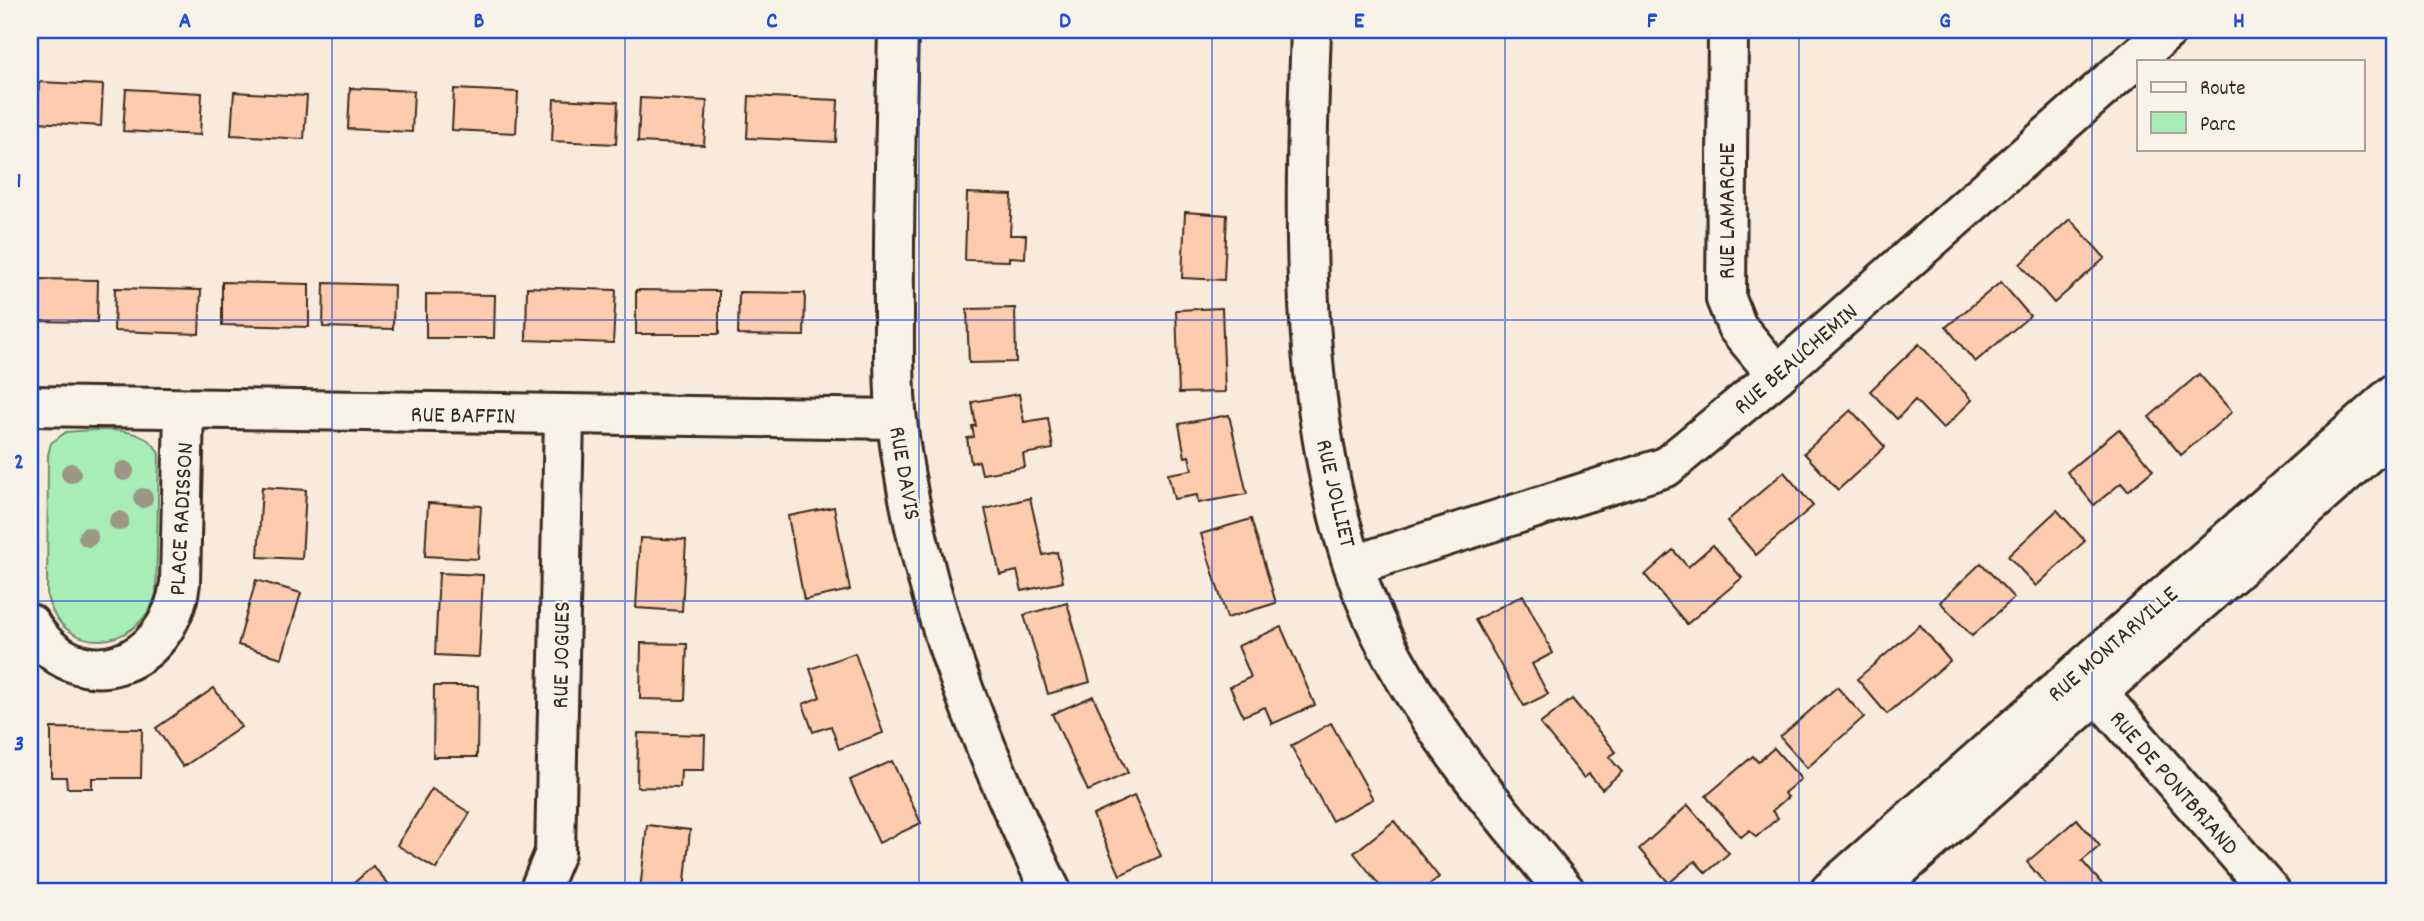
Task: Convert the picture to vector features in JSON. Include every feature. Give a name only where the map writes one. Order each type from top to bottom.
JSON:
[{"type":"street","name":"RUE DAVIS","points":[[898,30],[893,255],[896,419],[908,495],[941,628],[986,755],[1051,891]]},
{"type":"street","name":"RUE JOLLIET","points":[[1311,30],[1307,228],[1311,334],[1331,478],[1354,565],[1383,638],[1421,704],[1474,779],[1565,891]]},
{"type":"street","name":"RUE LAMARCHE","points":[[1728,30],[1726,299],[1737,327],[1777,374]]},
{"type":"street","name":"RUE BEAUCHEMIN","points":[[1354,565],[1654,473],[1687,452],[2168,30]]},
{"type":"street","name":"RUE MONTARVILLE","points":[[1874,891],[2394,394]]},
{"type":"street","name":"RUE BAFFIN","points":[[30,406],[896,419]]},
{"type":"street","name":"PLACE RADISSON","points":[[30,624],[53,651],[75,663],[99,667],[136,658],[164,634],[175,611],[180,583],[184,409]]},
{"type":"street","name":"RUE JOGUES","points":[[539,891],[552,865],[555,844],[564,416]]},
{"type":"street","name":"RUE MONTARVILLE","points":[[1830,891],[2089,683],[2394,430]]},
{"type":"street","name":"RUE DE PONTBRIAND","points":[[2089,683],[2270,891]]},
{"type":"green space","points":[[104,430],[131,433],[153,444],[159,454],[156,594],[147,613],[134,628],[101,640],[84,638],[68,630],[55,616],[47,596],[48,455],[51,443],[66,432]]},
{"type":"building","points":[[39,82],[103,85],[101,126],[37,122]]},
{"type":"building","points":[[350,88],[414,91],[412,132],[348,129]]},
{"type":"building","points":[[126,89],[202,93],[200,135],[123,131]]},
{"type":"building","points":[[454,89],[518,92],[516,133],[452,130]]},
{"type":"building","points":[[234,92],[307,96],[304,139],[231,135]]},
{"type":"building","points":[[749,96],[838,100],[836,142],[747,138]]},
{"type":"building","points":[[640,98],[707,101],[704,145],[638,142]]},
{"type":"building","points":[[554,99],[618,102],[616,144],[552,141]]},
{"type":"building","points":[[967,193],[1012,195],[1010,235],[1026,235],[1025,258],[1009,257],[1009,261],[965,260]]},
{"type":"building","points":[[1185,212],[1227,215],[1224,280],[1182,278]]},
{"type":"building","points":[[2070,219],[2105,258],[2054,303],[2020,264]]},
{"type":"building","points":[[34,279],[98,280],[97,322],[33,321]]},
{"type":"building","points":[[222,282],[309,284],[309,327],[222,325]]},
{"type":"building","points":[[2001,282],[2030,316],[1975,362],[1946,327]]},
{"type":"building","points":[[324,283],[394,285],[393,329],[323,327]]},
{"type":"building","points":[[527,287],[616,290],[613,343],[526,340]]},
{"type":"building","points":[[115,288],[201,290],[199,334],[114,331]]},
{"type":"building","points":[[636,290],[719,291],[719,334],[636,334]]},
{"type":"building","points":[[739,292],[805,293],[804,336],[738,335]]},
{"type":"building","points":[[426,294],[495,295],[494,338],[426,338]]},
{"type":"building","points":[[1015,308],[1016,362],[969,363],[967,309]]},
{"type":"building","points":[[1222,308],[1225,392],[1179,393],[1176,310]]},
{"type":"building","points":[[1919,344],[1972,400],[1943,429],[1915,400],[1897,419],[1870,391]]},
{"type":"building","points":[[2199,374],[2232,412],[2181,455],[2149,417]]},
{"type":"building","points":[[1019,394],[1024,422],[1048,418],[1053,449],[1023,454],[1025,467],[982,474],[979,461],[971,463],[967,438],[974,437],[972,426],[976,426],[972,402]]},
{"type":"building","points":[[1851,410],[1885,447],[1838,490],[1804,453]]},
{"type":"building","points":[[1229,415],[1247,494],[1198,503],[1197,495],[1174,499],[1168,474],[1192,470],[1189,456],[1185,457],[1179,424]]},
{"type":"building","points":[[2119,429],[2153,470],[2128,491],[2121,483],[2094,505],[2067,472]]},
{"type":"building","points":[[1784,472],[1813,506],[1756,555],[1727,521]]},
{"type":"building","points":[[262,487],[306,490],[302,559],[258,557]]},
{"type":"building","points":[[1030,498],[1043,555],[1057,552],[1063,582],[1022,591],[1017,571],[1000,575],[985,509]]},
{"type":"building","points":[[428,503],[481,506],[478,559],[425,556]]},
{"type":"building","points":[[834,507],[850,590],[804,600],[788,516]]},
{"type":"building","points":[[2057,510],[2085,541],[2036,586],[2008,556]]},
{"type":"building","points":[[1251,519],[1276,603],[1227,618],[1201,534]]},
{"type":"building","points":[[640,538],[686,540],[682,611],[636,608]]},
{"type":"building","points":[[1713,545],[1742,578],[1687,624],[1645,575],[1673,550],[1688,567]]},
{"type":"building","points":[[1981,563],[2014,598],[1972,636],[1940,602]]},
{"type":"building","points":[[439,573],[483,575],[479,657],[435,655]]},
{"type":"building","points":[[256,580],[301,593],[282,658],[238,645]]},
{"type":"building","points":[[1523,595],[1553,653],[1532,664],[1548,694],[1524,706],[1475,620]]},
{"type":"building","points":[[1067,603],[1090,682],[1048,694],[1024,615]]},
{"type":"building","points":[[1920,625],[1950,661],[1887,714],[1857,679]]},
{"type":"building","points":[[1281,627],[1315,705],[1272,724],[1265,707],[1243,716],[1230,687],[1251,677],[1238,646]]},
{"type":"building","points":[[641,643],[687,644],[685,700],[640,699]]},
{"type":"building","points":[[855,653],[883,733],[839,749],[831,726],[813,732],[803,704],[820,697],[810,669]]},
{"type":"building","points":[[434,686],[478,686],[477,757],[433,757]]},
{"type":"building","points":[[1837,687],[1864,717],[1807,768],[1780,737]]},
{"type":"building","points":[[214,688],[241,727],[183,767],[156,728]]},
{"type":"building","points":[[1093,696],[1128,773],[1088,791],[1052,714]]},
{"type":"building","points":[[1572,699],[1616,752],[1609,757],[1622,772],[1602,789],[1589,774],[1584,778],[1540,724]]},
{"type":"building","points":[[1331,723],[1373,799],[1332,821],[1291,746]]},
{"type":"building","points":[[51,728],[142,729],[141,778],[92,778],[92,788],[67,788],[66,777],[51,777]]},
{"type":"building","points":[[638,733],[705,735],[704,770],[681,770],[680,788],[637,787]]},
{"type":"building","points":[[1774,748],[1801,779],[1784,793],[1788,797],[1772,811],[1778,818],[1756,837],[1750,830],[1741,837],[1706,796],[1753,756],[1758,762]]},
{"type":"building","points":[[892,761],[921,823],[879,843],[850,780]]},
{"type":"building","points":[[432,789],[470,813],[436,869],[397,845]]},
{"type":"building","points":[[1134,796],[1161,856],[1120,875],[1093,815]]},
{"type":"building","points":[[1688,805],[1729,853],[1706,873],[1695,861],[1669,883],[1639,849]]},
{"type":"building","points":[[2077,819],[2100,846],[2082,861],[2102,884],[2094,891],[2051,891],[2027,862]]},
{"type":"building","points":[[1394,821],[1439,877],[1421,891],[1384,891],[1354,853]]},
{"type":"building","points":[[647,825],[690,830],[684,891],[640,891]]},
{"type":"building","points":[[373,866],[395,891],[345,891]]}]
